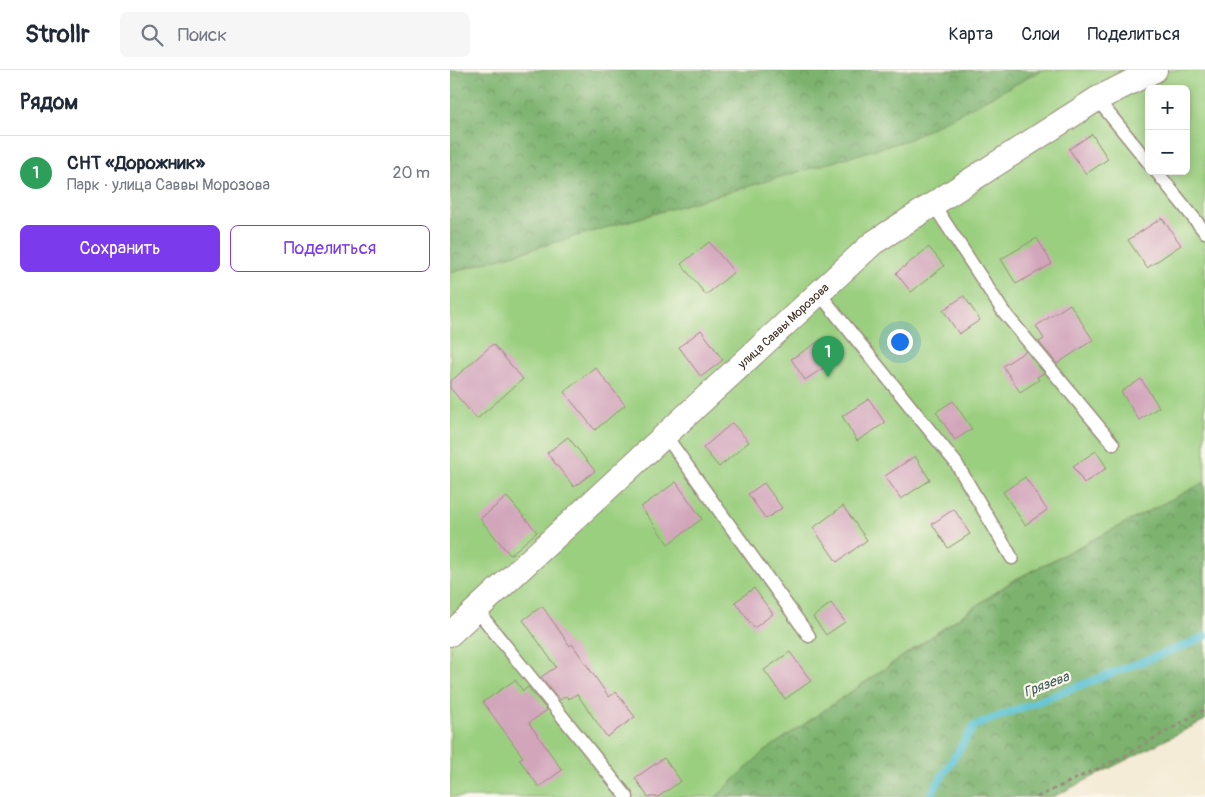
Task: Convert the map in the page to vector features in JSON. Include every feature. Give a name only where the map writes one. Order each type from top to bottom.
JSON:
[{"type":"street","name":"улица Саввы Морозова","points":[[450,634],[873,243],[1097,99],[1155,70]]},
{"type":"lane","points":[[1097,99],[1145,157]]},
{"type":"lane","points":[[1159,175],[1205,232]]},
{"type":"lane","points":[[933,204],[1003,311],[1113,444]]},
{"type":"lane","points":[[819,293],[956,463],[1012,558]]},
{"type":"lane","points":[[665,435],[809,636]]},
{"type":"lane","points":[[476,609],[627,797]]},
{"type":"path","points":[[1037,797],[1122,757],[1205,709]]},
{"type":"green space","points":[[450,70],[1043,70],[908,140],[450,273]]},
{"type":"green space","points":[[1043,70],[1205,70],[1205,482],[1012,581],[762,753],[716,797],[450,797],[450,273],[908,140]]},
{"type":"green space","points":[[1205,482],[1205,720],[1053,797],[716,797],[762,753],[1013,581]]},
{"type":"building","points":[[1092,134],[1108,159],[1086,174],[1069,149]]},
{"type":"building","points":[[1162,218],[1181,245],[1147,268],[1128,240]]},
{"type":"building","points":[[1037,238],[1052,264],[1016,284],[1001,259]]},
{"type":"building","points":[[709,242],[734,272],[706,295],[681,264]]},
{"type":"building","points":[[929,247],[944,266],[911,292],[896,273]]},
{"type":"building","points":[[964,296],[980,320],[959,334],[943,310]]},
{"type":"building","points":[[1070,304],[1093,340],[1057,364],[1039,342],[1044,339],[1036,326]]},
{"type":"building","points":[[701,330],[723,360],[701,377],[679,347]]},
{"type":"building","points":[[821,340],[834,361],[805,380],[791,359]]},
{"type":"building","points":[[493,344],[523,379],[477,419],[450,388],[450,382]]},
{"type":"building","points":[[1026,351],[1044,373],[1037,377],[1039,380],[1020,392],[1003,366]]},
{"type":"building","points":[[595,367],[625,405],[595,430],[564,392]]},
{"type":"building","points":[[1141,379],[1159,407],[1139,420],[1121,392]]},
{"type":"building","points":[[869,399],[885,423],[857,441],[842,416]]},
{"type":"building","points":[[953,401],[972,429],[955,440],[936,412]]},
{"type":"building","points":[[732,423],[749,442],[719,467],[703,448]]},
{"type":"building","points":[[568,437],[595,471],[574,487],[547,453]]},
{"type":"building","points":[[1096,451],[1107,468],[1084,483],[1073,466]]},
{"type":"building","points":[[915,456],[930,480],[901,499],[885,476]]},
{"type":"building","points":[[1025,477],[1047,510],[1025,525],[1003,492]]},
{"type":"building","points":[[676,482],[702,519],[668,544],[641,507]]},
{"type":"building","points":[[764,483],[782,508],[766,519],[748,494]]},
{"type":"building","points":[[507,497],[537,532],[510,555],[480,519]]},
{"type":"building","points":[[843,506],[867,540],[837,562],[813,528]]},
{"type":"building","points":[[954,509],[970,534],[948,548],[932,524]]},
{"type":"building","points":[[754,588],[773,614],[754,628],[735,602]]},
{"type":"building","points":[[831,603],[845,622],[826,635],[813,617]]},
{"type":"building","points":[[542,606],[570,646],[572,644],[609,697],[616,692],[635,717],[607,737],[577,694],[569,699],[566,696],[560,700],[541,677],[556,667],[523,620]]},
{"type":"building","points":[[790,652],[811,681],[785,699],[764,670]]},
{"type":"building","points":[[515,680],[523,691],[528,687],[547,710],[529,723],[562,770],[539,787],[519,759],[523,757],[483,702]]},
{"type":"building","points":[[664,758],[681,781],[658,797],[648,797],[635,778]]},
{"type":"waterway","name":"Грязева","points":[[929,797],[974,726],[1205,636]]},
{"type":"place","name":"СНТ «Дорожник»","points":[[828,377]]}]
